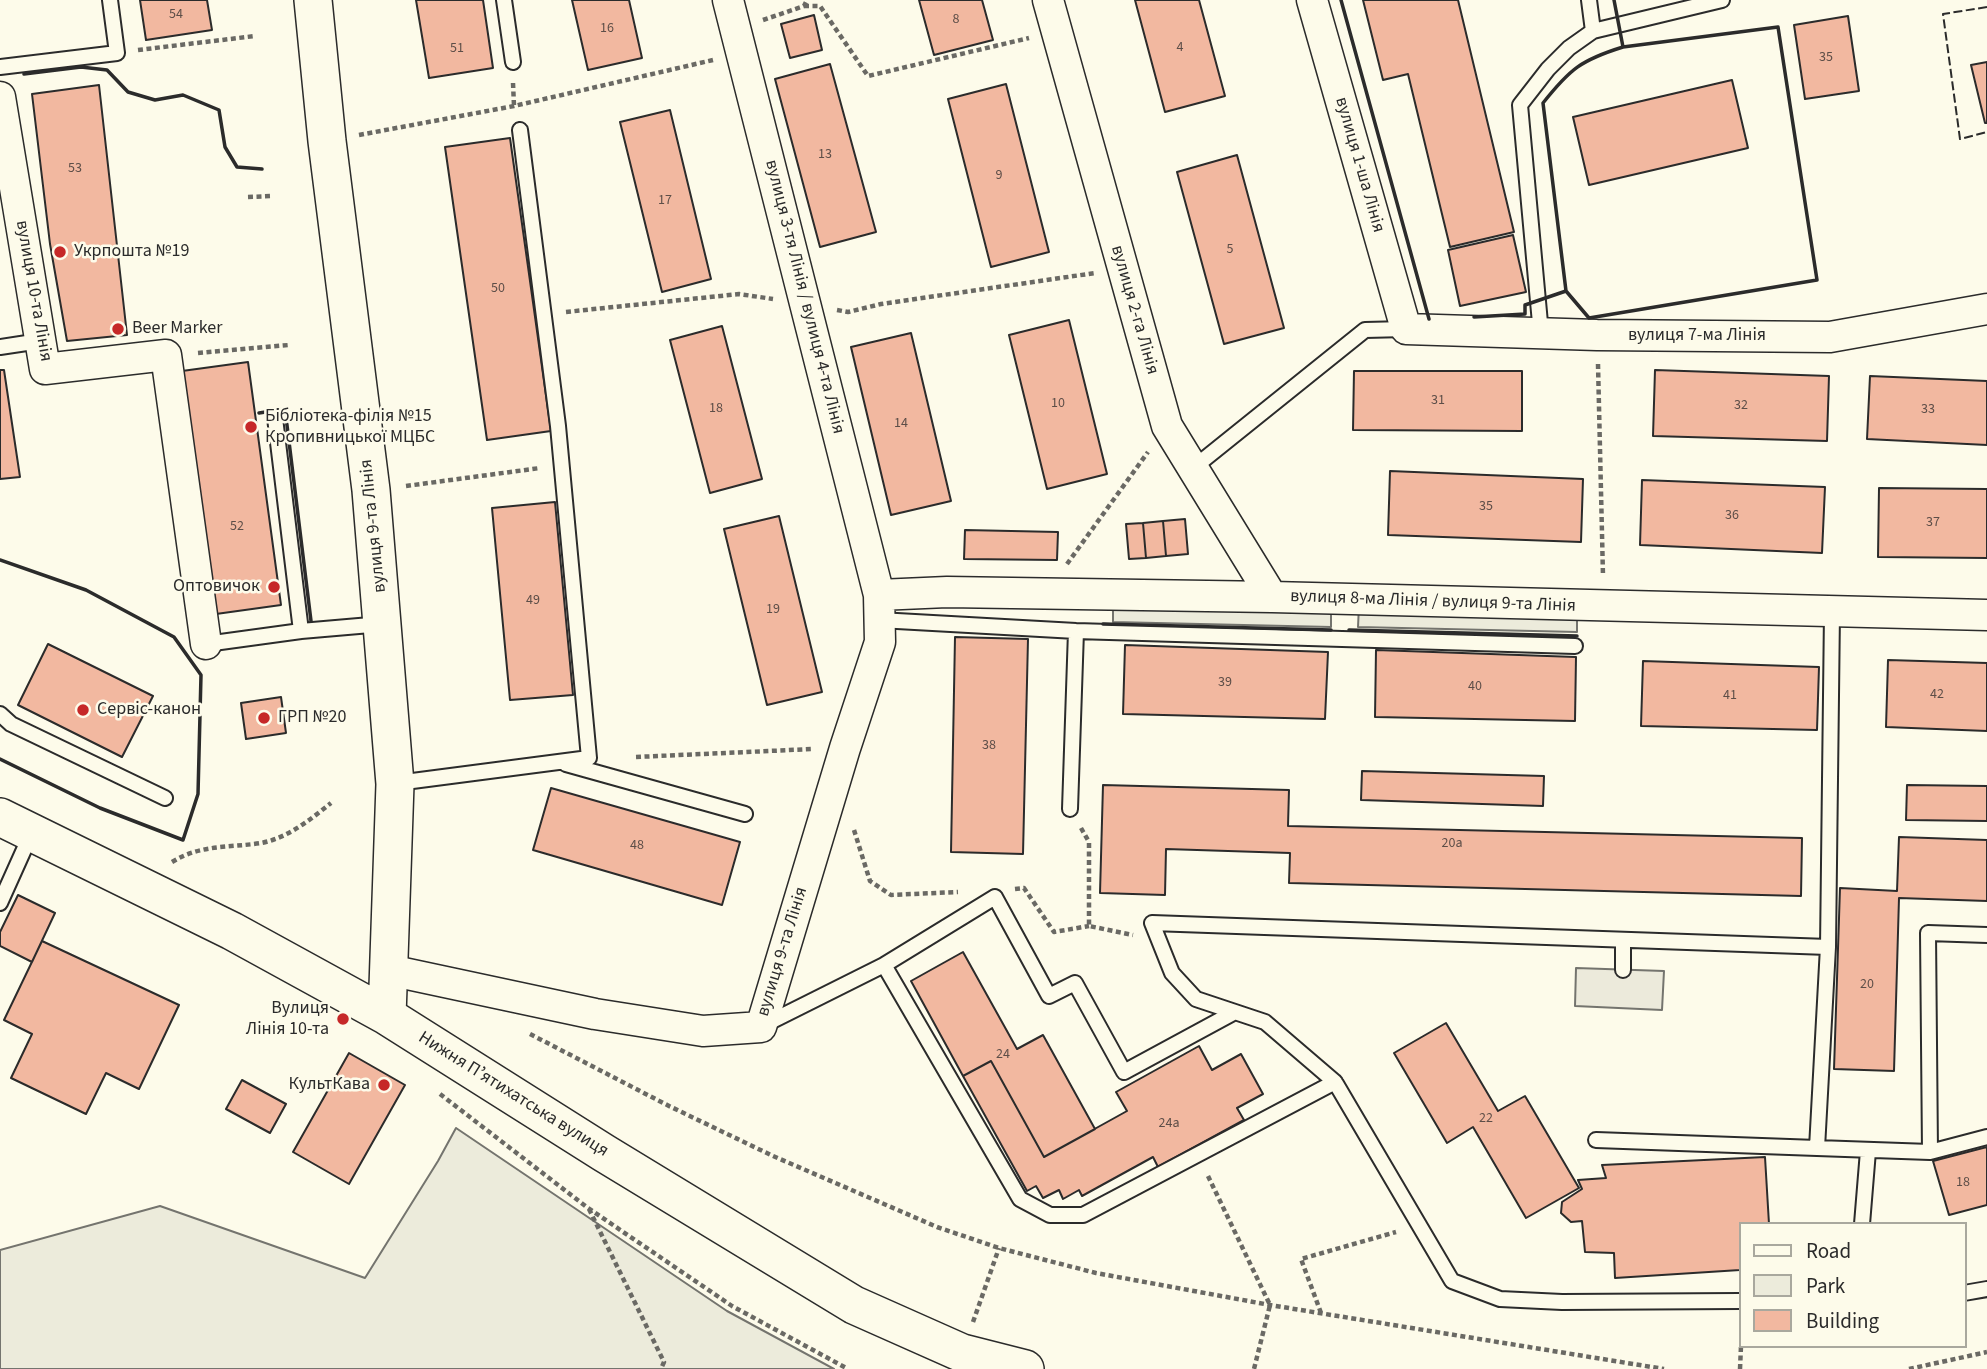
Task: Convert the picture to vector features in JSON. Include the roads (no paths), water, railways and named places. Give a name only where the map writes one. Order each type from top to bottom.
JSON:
[{"type":"street","name":"вулиця 9-та Лінія","points":[[313,0],[327,141],[371,490],[395,784],[387,1016]]},
{"type":"street","name":"вулиця 3-тя Лінія / вулиця 4-та Лінія","points":[[727,0],[806,303],[879,607]]},
{"type":"street","name":"вулиця 2-га Лінія","points":[[1048,0],[1167,426],[1272,597]]},
{"type":"street","name":"вулиця 1-ша Лінія","points":[[1312,0],[1406,330]]},
{"type":"street","name":"вулиця 10-та Лінія","points":[[0,97],[45,369],[166,355],[206,644]]},
{"type":"street","name":"вулиця 7-ма Лінія","points":[[1406,330],[1830,337],[1987,309]]},
{"type":"street","name":"вулиця 8-ма Лінія / вулиця 9-та Лінія","points":[[879,607],[947,592],[1272,597],[1987,615]]},
{"type":"street","name":"вулиця 9-та Лінія","points":[[389,970],[595,1014],[703,1031],[761,1027],[845,748],[880,642],[879,607]]},
{"type":"street","name":"Нижня Пʼятихатська вулиця","points":[[16,825],[289,961],[387,1016],[604,1153],[854,1305],[962,1353],[1025,1369]]},
{"type":"lane","points":[[0,66],[117,53],[110,0]]},
{"type":"lane","points":[[504,0],[513,62]]},
{"type":"lane","points":[[1589,0],[1593,31]]},
{"type":"lane","points":[[1541,334],[1520,105],[1548,69],[1569,48],[1593,31],[1722,0]]},
{"type":"lane","points":[[395,784],[589,758],[561,466],[520,131]]},
{"type":"lane","points":[[1192,469],[1365,330],[1406,330]]},
{"type":"lane","points":[[0,347],[40,341]]},
{"type":"lane","points":[[275,418],[301,631]]},
{"type":"lane","points":[[879,607],[1076,631],[1575,646]]},
{"type":"lane","points":[[1817,1148],[1828,947],[1832,612]]},
{"type":"lane","points":[[206,644],[301,631],[383,624]]},
{"type":"lane","points":[[1070,809],[1076,631]]},
{"type":"lane","points":[[0,714],[11,724],[165,798]]},
{"type":"lane","points":[[558,762],[745,814]]},
{"type":"lane","points":[[0,904],[16,825]]},
{"type":"lane","points":[[761,1027],[884,965],[995,897],[1049,996],[1074,983],[1124,1072],[1233,1013]]},
{"type":"lane","points":[[1738,1301],[1562,1302],[1500,1299],[1452,1281],[1335,1082],[1265,1022],[1196,999],[1172,973],[1152,923],[1828,947]]},
{"type":"lane","points":[[1930,1152],[1928,933],[1987,935]]},
{"type":"lane","points":[[1623,940],[1623,970]]},
{"type":"lane","points":[[884,965],[1020,1199],[1050,1216],[1083,1215],[1335,1082]]},
{"type":"lane","points":[[1596,1140],[1930,1152],[1987,1137]]},
{"type":"lane","points":[[1862,1222],[1868,1151]]},
{"type":"lane","points":[[1966,1293],[1987,1289]]},
{"type":"place","name":"Укрпошта №19","points":[[60,252]]},
{"type":"place","name":"Beer Marker","points":[[118,329]]},
{"type":"place","name":"Бібліотека-філія №15 Кропивницької МЦБС","points":[[251,427]]},
{"type":"place","name":"Оптовичок","points":[[274,587]]},
{"type":"place","name":"Сервіс-канон","points":[[83,710]]},
{"type":"place","name":"ГРП №20","points":[[264,718]]},
{"type":"place","name":"Вулиця Лінія 10-та","points":[[343,1019]]},
{"type":"place","name":"КультКава","points":[[384,1085]]}]
